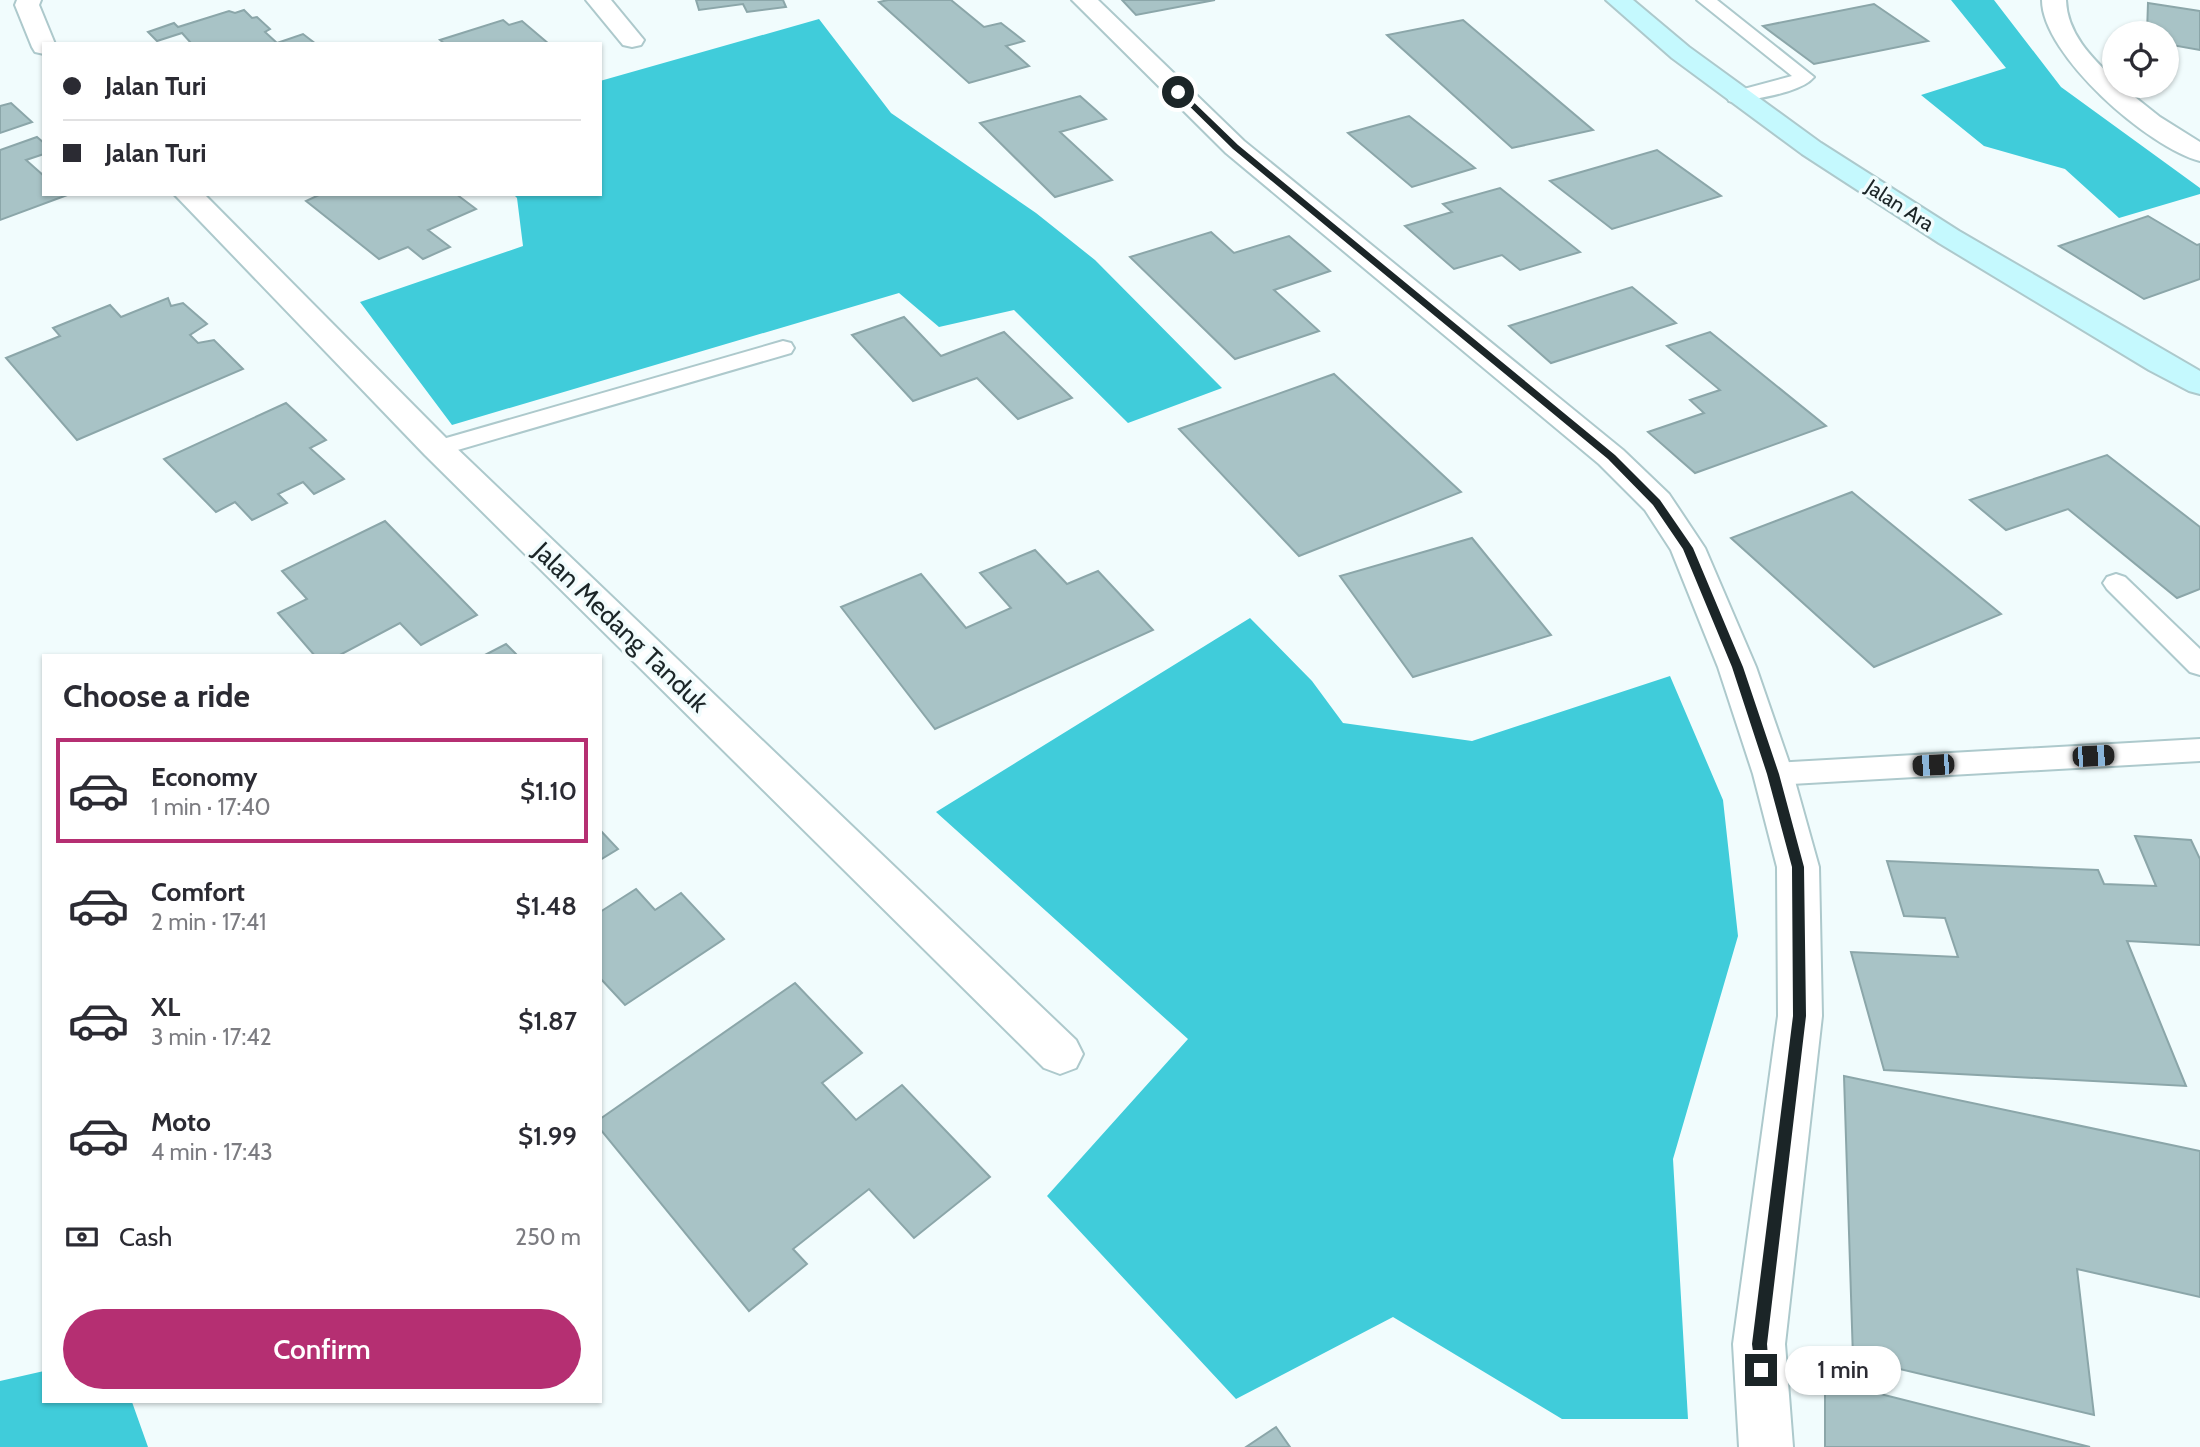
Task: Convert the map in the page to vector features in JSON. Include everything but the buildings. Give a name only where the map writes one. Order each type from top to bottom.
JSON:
[{"type":"street","points":[[29,0],[27,5],[42,42]]},
{"type":"street","points":[[598,0],[632,40]]},
{"type":"street","points":[[1084,0],[1235,147],[1611,457],[1657,502],[1688,548],[1737,667],[1773,774],[1798,867],[1800,1016],[1759,1344],[1766,1447]]},
{"type":"street","name":"Jalan Ara","points":[[1618,0],[1736,97],[1922,221],[2160,363],[2200,384]]},
{"type":"street","points":[[2054,0],[2052,8],[2066,41],[2098,78],[2144,119],[2200,153]]},
{"type":"street","name":"Jalan Medang Tanduk","points":[[190,196],[437,448],[1060,1054]]},
{"type":"lane","points":[[1706,0],[1805,77],[1783,86],[1736,97]]},
{"type":"lane","points":[[437,448],[783,348]]},
{"type":"lane","points":[[2116,583],[2200,665]]},
{"type":"lane","points":[[1773,774],[2200,750]]},
{"type":"shaded area","points":[[1951,0],[1994,0],[2061,87],[2200,188],[2200,194],[2119,218],[2065,169],[1984,146],[1921,95],[2006,68]]},
{"type":"shaded area","points":[[819,19],[891,113],[1036,213],[1095,260],[1222,388],[1128,423],[1014,310],[939,327],[899,293],[452,425],[360,302],[523,246],[515,196],[602,196],[602,80]]},
{"type":"shaded area","points":[[1250,618],[1312,681],[1343,723],[1472,741],[1670,676],[1723,800],[1738,936],[1673,1159],[1688,1419],[1562,1419],[1393,1317],[1236,1399],[1047,1196],[1188,1039],[936,812]]},
{"type":"shaded area","points":[[42,1371],[42,1403],[132,1403],[148,1447],[0,1447],[0,1381]]},
{"type":"route","points":[[1178,92],[1235,147],[1611,457],[1657,502],[1688,548],[1737,667],[1773,774],[1798,867],[1800,1016],[1759,1344],[1761,1370]]}]
